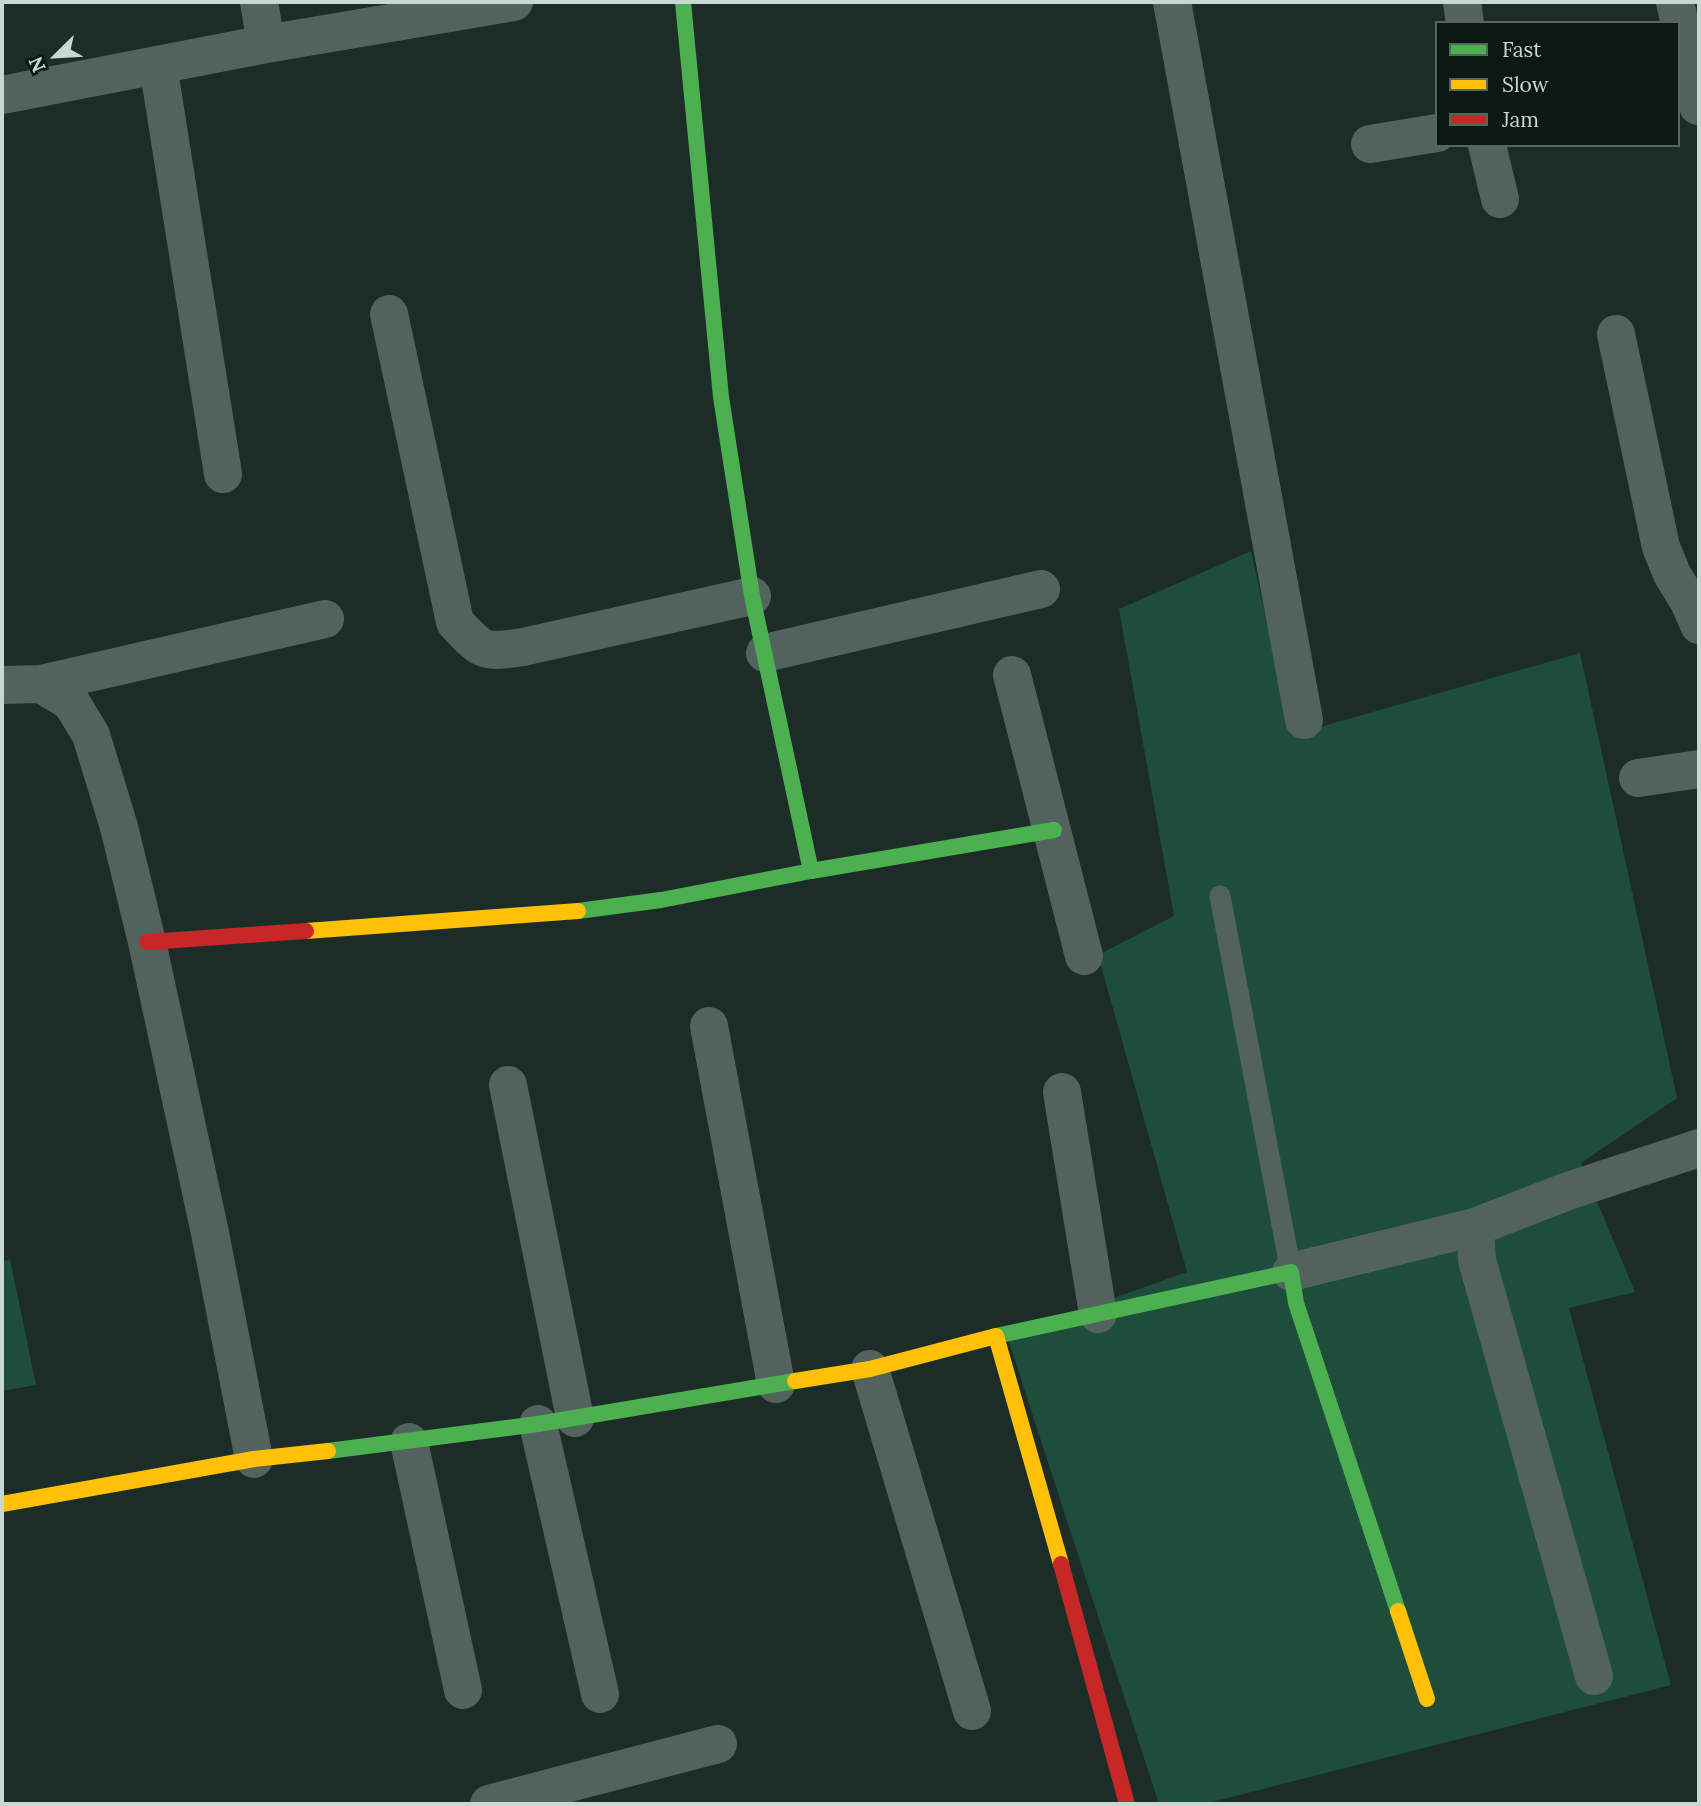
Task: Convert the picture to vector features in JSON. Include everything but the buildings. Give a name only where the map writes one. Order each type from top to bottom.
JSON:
[{"type":"street","points":[[259,2],[266,44]]},
{"type":"street","points":[[2,95],[266,44],[514,2]]},
{"type":"street","points":[[683,2],[721,397],[752,596],[811,871]]},
{"type":"street","points":[[1172,2],[1304,720]]},
{"type":"street","points":[[1462,2],[1465,21]]},
{"type":"street","points":[[1675,2],[1679,21]]},
{"type":"street","points":[[1680,25],[1698,106]]},
{"type":"street","points":[[158,65],[223,474]]},
{"type":"street","points":[[1370,144],[1435,133]]},
{"type":"street","points":[[1487,147],[1500,200]]},
{"type":"street","points":[[389,314],[455,622],[478,646],[494,651],[523,647],[752,596]]},
{"type":"street","points":[[1616,334],[1661,547],[1699,625]]},
{"type":"street","points":[[765,653],[1041,589]]},
{"type":"street","points":[[2,685],[41,684],[325,619]]},
{"type":"street","points":[[1012,675],[1054,830],[1084,956]]},
{"type":"street","points":[[41,684],[71,702],[91,735],[119,827],[210,1233],[254,1459]]},
{"type":"street","points":[[1638,778],[1699,769]]},
{"type":"street","points":[[146,942],[564,913],[661,900],[811,871],[1054,830]]},
{"type":"street","points":[[709,1026],[776,1384]]},
{"type":"street","points":[[508,1085],[575,1418]]},
{"type":"street","points":[[1062,1093],[1098,1314]]},
{"type":"street","points":[[2,1504],[254,1459],[538,1424],[870,1369],[996,1336],[1291,1272],[1475,1227],[1568,1191],[1699,1148]]},
{"type":"street","points":[[1475,1227],[1477,1260],[1594,1676]]},
{"type":"street","points":[[1291,1272],[1296,1303],[1427,1699]]},
{"type":"street","points":[[996,1336],[1127,1804]]},
{"type":"street","points":[[870,1369],[972,1711]]},
{"type":"street","points":[[538,1424],[600,1694]]},
{"type":"street","points":[[409,1442],[463,1690]]},
{"type":"street","points":[[489,1804],[718,1744]]},
{"type":"lane","points":[[1220,896],[1291,1272]]},
{"type":"green space","points":[[1251,551],[1292,735],[1580,653],[1677,1098],[1581,1163],[1635,1292],[1569,1308],[1671,1685],[1204,1804],[1159,1804],[1007,1336],[1187,1272],[1098,955],[1174,916],[1119,609]]},
{"type":"green space","points":[[10,1259],[36,1385],[2,1391],[2,1262]]},
{"type":"traffic: fast","points":[[683,2],[721,397],[752,596],[811,871]]},
{"type":"traffic: fast","points":[[578,911],[661,900],[811,871],[1054,830]]},
{"type":"traffic: fast","points":[[996,1336],[1291,1272],[1296,1303],[1398,1611]]},
{"type":"traffic: fast","points":[[328,1451],[538,1424],[795,1381]]},
{"type":"traffic: slow","points":[[306,931],[578,911]]},
{"type":"traffic: slow","points":[[795,1381],[870,1369],[996,1336],[1061,1564]]},
{"type":"traffic: slow","points":[[2,1504],[254,1459],[328,1451]]},
{"type":"traffic: slow","points":[[1398,1611],[1427,1699]]},
{"type":"traffic: jam","points":[[147,942],[306,931]]},
{"type":"traffic: jam","points":[[1061,1564],[1127,1804]]}]
